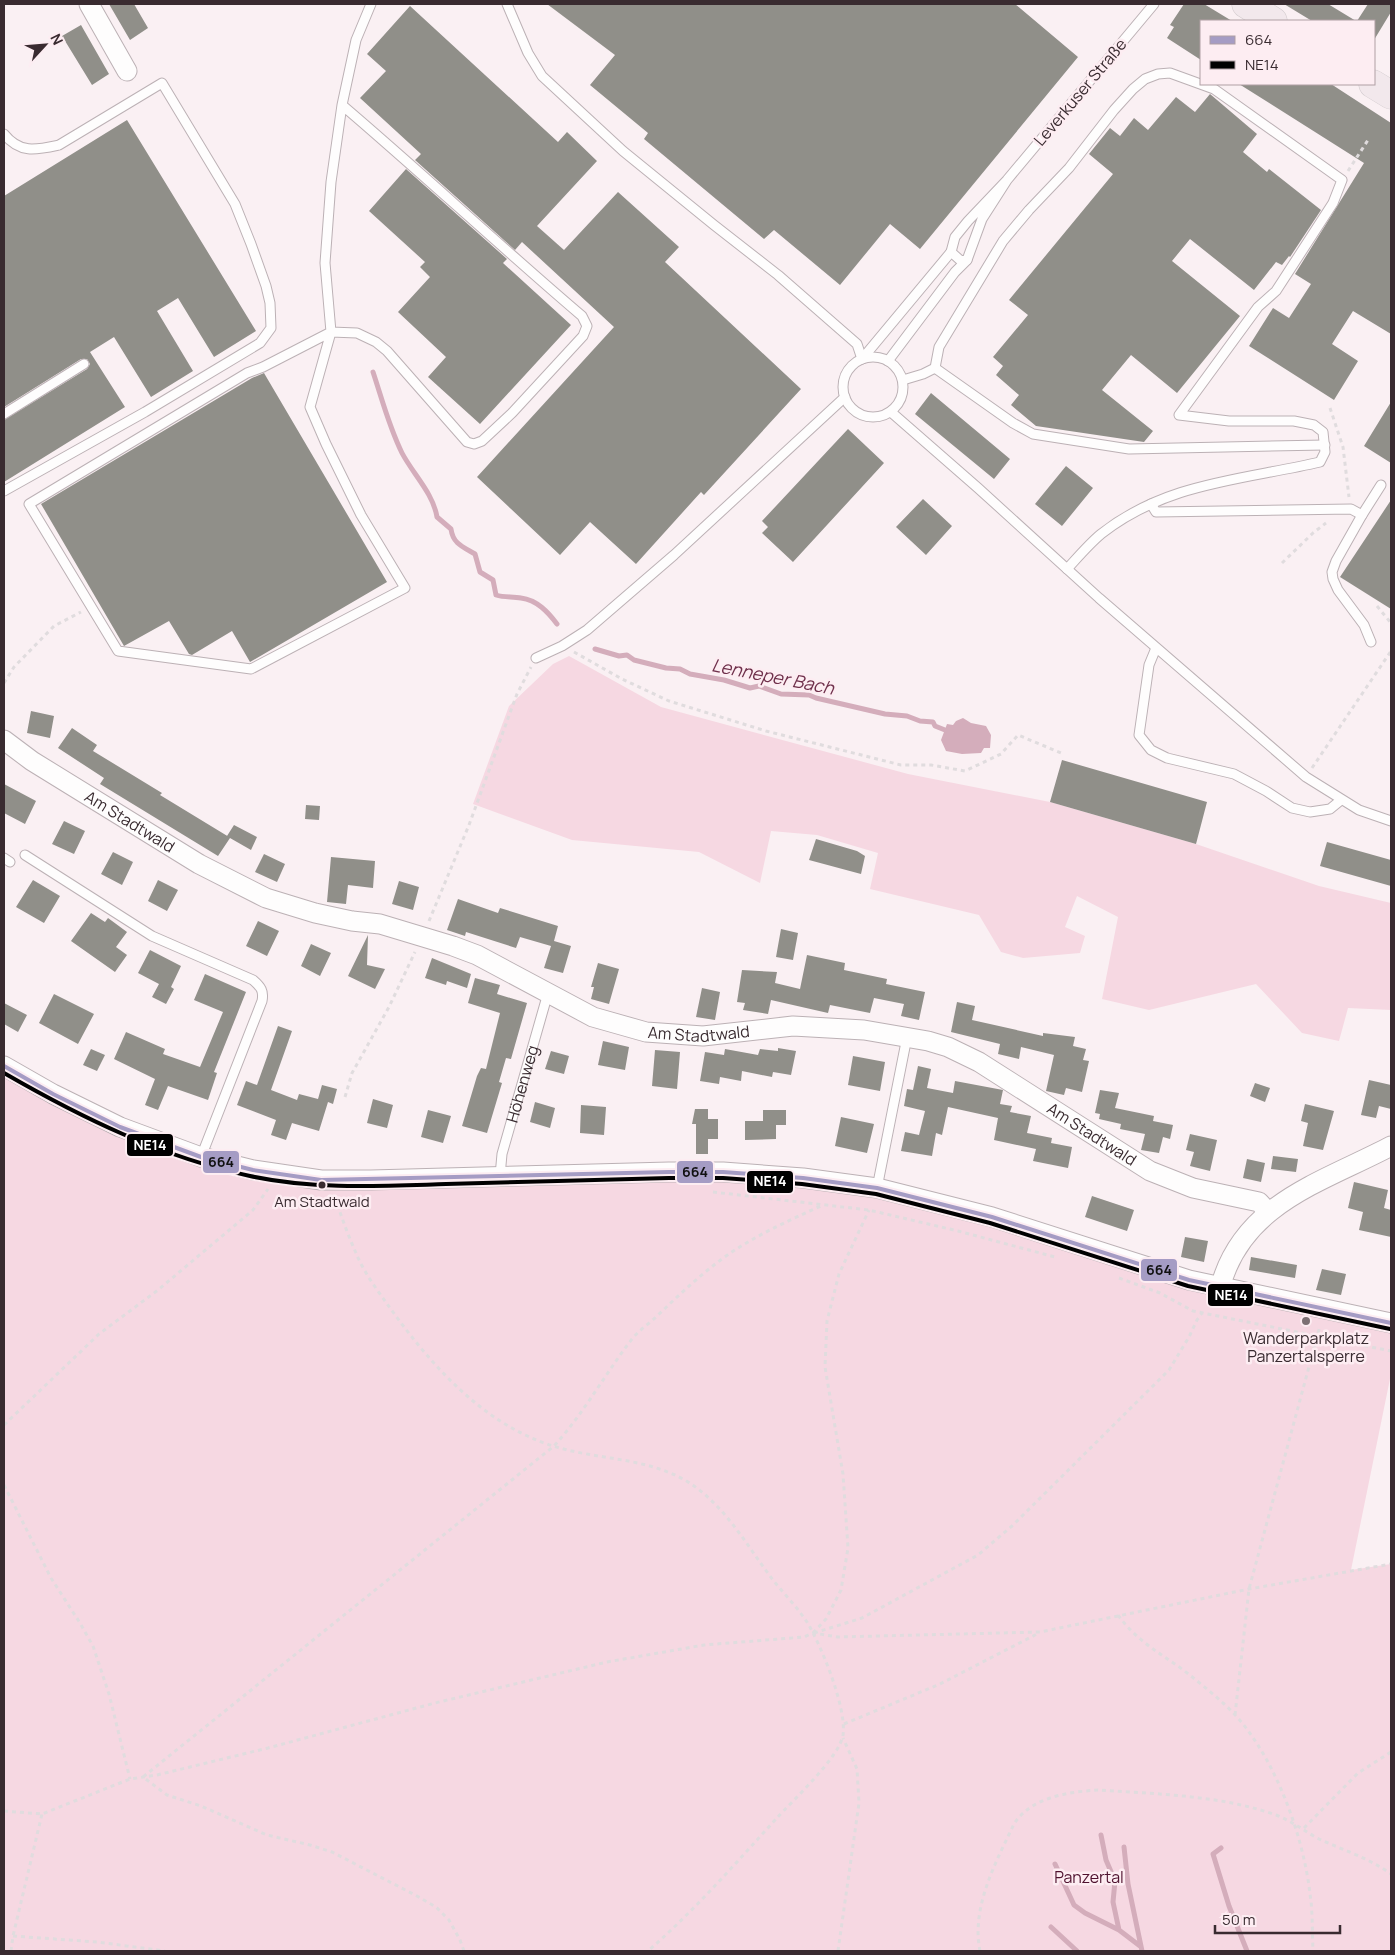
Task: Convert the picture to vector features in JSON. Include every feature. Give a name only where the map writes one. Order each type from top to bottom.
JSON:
[{"type":"main road","points":[[1246,4],[1271,20]]},
{"type":"main road","points":[[1375,85],[1391,95]]},
{"type":"street","points":[[89,4],[127,71]]},
{"type":"street","name":"Am Stadtwald","points":[[4,740],[40,766],[198,864],[266,898],[315,913],[380,924],[423,936],[477,955],[593,1017],[629,1028],[664,1034],[703,1036],[793,1026],[864,1030],[907,1037],[948,1048],[980,1062],[1150,1171],[1193,1188],[1259,1202],[1268,1212]]},
{"type":"street","points":[[4,1066],[53,1094],[120,1127],[201,1157],[273,1174],[331,1180],[669,1172],[723,1172],[802,1178],[877,1188],[992,1216],[1180,1277],[1220,1288],[1391,1323]]},
{"type":"street","points":[[1220,1288],[1228,1264],[1237,1249],[1247,1234],[1268,1212],[1294,1194],[1389,1152]]},
{"type":"lane","points":[[342,105],[403,157],[508,253],[582,316],[587,326],[583,336],[512,413],[482,441],[474,444],[467,442],[387,351],[376,342],[357,333],[330,332],[263,367],[247,373],[29,504],[118,650],[247,669],[257,667],[405,588],[361,515],[310,407],[330,332],[325,263],[331,182],[342,105],[356,40],[371,4]]},
{"type":"lane","points":[[507,4],[528,53],[542,76],[622,150],[778,275],[858,344],[862,359]]},
{"type":"lane","name":"Leverkuser Straße","points":[[862,359],[951,252],[955,237],[1007,180],[1154,4]]},
{"type":"lane","points":[[935,368],[939,347],[1003,241],[1029,210],[1069,168],[1114,110],[1133,89],[1145,79],[1158,74],[1170,73],[1200,84]]},
{"type":"lane","points":[[4,134],[12,144],[24,149],[42,149],[59,145],[162,83],[236,204],[266,286],[270,303],[271,328],[260,343],[146,412],[4,491]]},
{"type":"lane","points":[[1067,569],[1100,535],[1124,518],[1151,504],[1182,491],[1212,483],[1320,462],[1325,452],[1324,432],[1314,425],[1294,421],[1229,421],[1179,415],[1258,307],[1276,291],[1333,203],[1342,180],[1214,89],[1203,85]]},
{"type":"lane","name":"Leverkuser Straße","points":[[967,260],[982,219],[1007,180]]},
{"type":"lane","points":[[951,252],[961,261],[967,260]]},
{"type":"lane","points":[[888,361],[955,272],[967,260]]},
{"type":"lane","points":[[875,357],[888,361],[894,366],[903,380],[902,398],[891,412],[883,416],[864,416],[856,412],[844,397],[843,382],[846,375],[855,363],[862,359],[875,357]]},
{"type":"lane","points":[[4,414],[84,364]]},
{"type":"lane","points":[[903,380],[935,368]]},
{"type":"lane","points":[[935,368],[1013,423],[1033,434],[1129,449],[1325,445]]},
{"type":"lane","points":[[536,658],[562,646],[588,630],[674,555],[844,397]]},
{"type":"lane","points":[[891,412],[1156,648],[1306,777],[1359,810],[1391,820]]},
{"type":"lane","points":[[1371,642],[1364,625],[1338,590],[1332,572],[1336,561],[1381,485]]},
{"type":"lane","points":[[1151,504],[1156,512],[1351,509],[1362,515]]},
{"type":"lane","points":[[1156,648],[1150,665],[1139,735],[1151,750],[1167,758],[1234,774],[1266,790],[1292,808],[1310,812],[1330,809],[1342,800]]},
{"type":"lane","points":[[25,855],[152,936],[253,980],[260,986],[263,994],[262,1001],[201,1157]]},
{"type":"lane","name":"Höhenweg","points":[[500,1176],[502,1154],[548,993]]},
{"type":"lane","points":[[877,1188],[907,1037]]},
{"type":"path","points":[[1342,180],[1368,140]]},
{"type":"path","points":[[1282,563],[1324,524],[1351,518],[1343,447],[1330,408]]},
{"type":"path","points":[[4,682],[14,667],[54,626],[92,605]]},
{"type":"path","points":[[1377,606],[1391,623]]},
{"type":"path","points":[[562,646],[622,679],[670,701],[766,731],[901,765],[931,765],[965,771],[1002,754],[1018,735],[1061,754]]},
{"type":"path","points":[[1306,777],[1391,651]]},
{"type":"path","points":[[345,1097],[352,1073],[389,1007],[423,936],[469,825],[517,694],[536,658]]},
{"type":"path","points":[[4,1425],[100,1334],[158,1290],[254,1210],[270,1186],[273,1174]]},
{"type":"path","points":[[331,1180],[343,1221],[357,1255],[375,1286],[416,1342],[440,1370],[482,1408],[530,1438],[554,1446],[636,1462],[671,1473],[690,1483],[709,1498],[726,1516],[772,1579],[798,1609],[813,1633],[831,1678],[844,1724],[843,1738],[838,1748],[814,1777],[706,1894],[648,1951]]},
{"type":"path","points":[[713,1192],[868,1210],[958,1231],[1061,1259]]},
{"type":"path","points":[[143,1777],[554,1446],[577,1418],[596,1388],[634,1337],[673,1300],[727,1256],[774,1227],[823,1205]]},
{"type":"path","points":[[813,1633],[826,1619],[841,1590],[848,1548],[843,1474],[825,1367],[827,1322],[839,1274],[868,1210]]},
{"type":"path","points":[[1118,1277],[1160,1293],[1193,1311],[1391,1351]]},
{"type":"path","points":[[1235,1715],[1249,1589],[1325,1310]]},
{"type":"path","points":[[4,1811],[42,1814],[130,1779],[268,1748],[435,1703],[607,1662],[704,1645],[804,1637],[862,1618],[978,1555],[1012,1526],[1169,1370],[1202,1313]]},
{"type":"path","points":[[4,1484],[51,1578],[93,1646],[109,1694],[130,1779]]},
{"type":"path","points":[[813,1633],[838,1637],[1040,1632],[1249,1589],[1391,1564]]},
{"type":"path","points":[[1118,1615],[1126,1627],[1138,1638],[1190,1675],[1225,1704],[1256,1741],[1295,1823],[1311,1895],[1312,1951]]},
{"type":"path","points":[[844,1724],[940,1684],[1040,1632]]},
{"type":"path","points":[[838,1951],[859,1803],[857,1769],[843,1738]]},
{"type":"path","points":[[1304,1828],[1358,1773],[1391,1752]]},
{"type":"path","points":[[143,1777],[167,1795],[201,1806],[267,1835],[310,1844],[332,1852],[417,1896],[436,1907],[449,1920],[464,1951]]},
{"type":"path","points":[[980,1951],[978,1942],[980,1915],[987,1884],[1014,1824],[1019,1817],[1040,1801],[1057,1796],[1089,1791],[1149,1794],[1236,1804],[1295,1823],[1318,1838],[1342,1847],[1391,1874]]},
{"type":"path","points":[[11,1951],[42,1814]]},
{"type":"path","points":[[13,1936],[97,1942],[165,1951]]},
{"type":"green space","points":[[569,656],[661,707],[908,774],[1050,802],[1196,844],[1319,886],[1391,903],[1391,1010],[1348,1008],[1339,1041],[1302,1033],[1256,984],[1149,1010],[1102,999],[1118,917],[1077,896],[1065,927],[1085,936],[1080,953],[1023,958],[1001,952],[979,915],[870,889],[878,853],[817,835],[771,831],[760,883],[699,852],[572,840],[473,804],[509,706],[553,664]]},
{"type":"green space","name":"Panzertal","points":[[4,1066],[53,1094],[253,1170],[803,1178],[1049,1235],[1391,1323],[1391,1374],[1351,1570],[1391,1564],[1391,1951],[4,1951]]},
{"type":"shaded area","points":[[963,718],[971,723],[986,726],[991,735],[990,748],[984,748],[981,753],[962,754],[946,751],[941,740],[947,724],[953,725],[956,721]]},
{"type":"building","points":[[109,4],[134,4],[148,28],[130,40]]},
{"type":"building","points":[[547,4],[1015,4],[1078,57],[920,249],[890,224],[840,285],[774,230],[764,239],[644,139],[648,133],[590,85],[615,55]]},
{"type":"building","points":[[1184,4],[1204,4],[1230,20],[1200,20],[1200,59],[1167,38],[1174,27],[1170,25]]},
{"type":"building","points":[[1284,4],[1328,4],[1354,20],[1310,20]]},
{"type":"building","points":[[1368,4],[1391,4],[1391,12],[1375,38],[1375,20],[1358,20]]},
{"type":"building","points":[[410,6],[558,142],[567,132],[597,161],[537,226],[564,250],[618,192],[679,247],[665,262],[801,389],[704,495],[701,492],[636,564],[590,522],[560,555],[477,477],[614,327],[522,242],[515,250],[415,160],[421,154],[360,98],[386,71],[367,54]]},
{"type":"building","points":[[81,25],[109,74],[92,85],[62,36]]},
{"type":"building","points":[[1241,85],[1333,85],[1391,123],[1391,334],[1353,311],[1332,344],[1358,361],[1334,400],[1249,346],[1273,308],[1289,318],[1311,284],[1295,274],[1364,163]]},
{"type":"building","points":[[1210,94],[1257,134],[1243,152],[1267,172],[1269,169],[1321,210],[1290,257],[1282,265],[1276,262],[1254,290],[1190,239],[1172,261],[1240,316],[1177,393],[1131,355],[1102,390],[1153,431],[1144,442],[1036,426],[1011,405],[1019,395],[996,375],[1003,366],[993,357],[1028,315],[1009,300],[1113,174],[1089,154],[1110,128],[1120,136],[1134,118],[1148,130],[1176,97],[1195,112]]},
{"type":"building","points":[[127,120],[256,331],[214,357],[178,298],[157,311],[193,371],[151,397],[114,337],[90,352],[125,407],[4,482],[4,420],[87,369],[90,364],[87,359],[81,359],[4,407],[4,196]]},
{"type":"building","points":[[406,169],[507,259],[503,263],[571,325],[480,424],[428,377],[446,357],[398,312],[430,277],[420,267],[425,262],[369,211]]},
{"type":"building","points":[[264,373],[387,582],[250,662],[232,631],[192,655],[189,654],[169,621],[124,646],[41,504],[252,378]]},
{"type":"building","points":[[931,393],[1010,459],[994,479],[915,414]]},
{"type":"building","points":[[1391,402],[1391,463],[1364,446]]},
{"type":"building","points":[[848,429],[884,463],[793,562],[762,533],[768,527],[762,521]]},
{"type":"building","points":[[1066,466],[1093,488],[1062,526],[1035,504]]},
{"type":"building","points":[[923,499],[952,526],[926,555],[896,527]]},
{"type":"building","points":[[1391,500],[1391,609],[1340,577]]},
{"type":"building","points":[[31,711],[54,716],[50,738],[27,733]]},
{"type":"building","points":[[72,728],[97,745],[93,751],[227,836],[234,825],[257,837],[251,850],[230,838],[218,856],[100,784],[104,778],[58,748]]},
{"type":"building","points":[[1062,760],[1207,802],[1196,844],[1050,802]]},
{"type":"building","points":[[4,784],[36,801],[25,824],[4,813]]},
{"type":"building","points":[[306,805],[320,806],[319,820],[305,819]]},
{"type":"building","points":[[64,821],[85,831],[74,854],[52,844]]},
{"type":"building","points":[[816,839],[857,851],[865,856],[861,874],[809,860]]},
{"type":"building","points":[[1327,842],[1391,860],[1391,886],[1320,866]]},
{"type":"building","points":[[113,852],[133,862],[122,885],[101,874]]},
{"type":"building","points":[[264,854],[285,864],[277,882],[255,872]]},
{"type":"building","points":[[331,857],[375,861],[373,888],[348,885],[346,904],[327,902]]},
{"type":"building","points":[[33,880],[60,896],[44,923],[16,907]]},
{"type":"building","points":[[158,880],[178,890],[167,911],[148,901]]},
{"type":"building","points":[[399,881],[419,887],[413,910],[392,904]]},
{"type":"building","points":[[458,899],[498,913],[500,908],[558,926],[554,941],[571,946],[563,973],[544,968],[551,946],[520,937],[516,948],[466,932],[465,936],[447,930]]},
{"type":"building","points":[[91,913],[105,922],[108,918],[127,932],[116,947],[127,955],[115,972],[71,941]]},
{"type":"building","points":[[258,921],[279,931],[267,956],[246,946]]},
{"type":"building","points":[[781,929],[798,933],[793,960],[776,957]]},
{"type":"building","points":[[368,935],[367,965],[385,969],[375,989],[348,976]]},
{"type":"building","points":[[311,944],[331,953],[320,976],[301,966]]},
{"type":"building","points":[[150,950],[181,966],[171,987],[174,989],[166,1004],[152,997],[159,984],[138,973]]},
{"type":"building","points":[[807,955],[845,963],[844,970],[887,979],[886,984],[925,992],[919,1020],[901,1016],[904,1004],[874,998],[870,1013],[830,1005],[828,1013],[771,1000],[768,1014],[743,1010],[745,1003],[737,1002],[742,970],[777,972],[775,983],[800,989]]},
{"type":"building","points":[[432,958],[471,974],[467,988],[447,981],[446,985],[425,978]]},
{"type":"building","points":[[598,963],[619,969],[609,1004],[591,999],[594,987],[591,987]]},
{"type":"building","points":[[205,974],[246,992],[214,1072],[217,1073],[208,1100],[168,1086],[158,1110],[145,1105],[155,1079],[114,1059],[126,1032],[165,1049],[163,1054],[200,1067],[223,1012],[194,1000]]},
{"type":"building","points":[[475,978],[500,985],[497,994],[527,1003],[511,1059],[506,1058],[499,1082],[502,1083],[487,1133],[462,1126],[477,1076],[481,1068],[486,1069],[500,1013],[468,1003]]},
{"type":"building","points":[[702,988],[720,992],[715,1020],[696,1017]]},
{"type":"building","points":[[54,994],[94,1014],[78,1044],[39,1023]]},
{"type":"building","points":[[957,1002],[975,1006],[972,1020],[1043,1036],[1043,1033],[1075,1037],[1073,1046],[1086,1049],[1083,1060],[1089,1061],[1082,1092],[1066,1088],[1064,1095],[1046,1091],[1054,1055],[1021,1047],[1019,1059],[998,1054],[1000,1044],[951,1032]]},
{"type":"building","points":[[4,1003],[27,1015],[18,1032],[4,1024]]},
{"type":"building","points":[[278,1026],[292,1031],[271,1090],[297,1100],[299,1094],[318,1099],[322,1085],[337,1089],[333,1104],[328,1102],[319,1131],[292,1123],[286,1140],[271,1135],[276,1120],[237,1105],[246,1081],[257,1085]]},
{"type":"building","points":[[603,1041],[629,1047],[625,1070],[598,1065]]},
{"type":"building","points":[[778,1048],[796,1051],[791,1075],[773,1072],[772,1077],[742,1071],[741,1081],[720,1077],[719,1084],[700,1081],[705,1052],[724,1055],[725,1049],[758,1055],[760,1049],[778,1051]]},
{"type":"building","points":[[91,1049],[105,1055],[97,1071],[83,1065]]},
{"type":"building","points":[[655,1050],[680,1052],[677,1089],[652,1086]]},
{"type":"building","points":[[551,1051],[569,1056],[564,1074],[545,1069]]},
{"type":"building","points":[[853,1056],[885,1062],[880,1091],[848,1085]]},
{"type":"building","points":[[918,1066],[931,1069],[927,1088],[953,1093],[955,1081],[1003,1090],[1000,1104],[1012,1106],[1010,1112],[1031,1116],[1027,1133],[1052,1138],[1051,1143],[1072,1147],[1068,1168],[1033,1161],[1036,1149],[994,1140],[998,1118],[948,1107],[942,1135],[936,1133],[932,1156],[901,1151],[905,1132],[919,1135],[925,1111],[904,1106],[907,1089],[913,1090]]},
{"type":"building","points":[[1369,1080],[1391,1085],[1391,1109],[1379,1106],[1376,1118],[1361,1115]]},
{"type":"building","points":[[1255,1083],[1270,1088],[1265,1102],[1250,1096]]},
{"type":"building","points":[[1100,1090],[1119,1093],[1115,1108],[1154,1116],[1153,1121],[1173,1125],[1170,1139],[1163,1137],[1159,1153],[1141,1150],[1145,1134],[1120,1129],[1121,1124],[1099,1119],[1100,1114],[1095,1113]]},
{"type":"building","points":[[373,1099],[393,1105],[387,1128],[367,1123]]},
{"type":"building","points":[[535,1102],[555,1108],[550,1128],[530,1122]]},
{"type":"building","points":[[1305,1104],[1334,1111],[1323,1150],[1303,1146],[1308,1123],[1301,1121]]},
{"type":"building","points":[[581,1105],[606,1107],[604,1135],[580,1133]]},
{"type":"building","points":[[695,1109],[708,1109],[708,1119],[718,1119],[718,1139],[708,1139],[708,1154],[696,1154],[696,1124],[692,1124]]},
{"type":"building","points":[[428,1110],[451,1116],[443,1143],[421,1137]]},
{"type":"building","points":[[763,1110],[786,1110],[786,1125],[776,1125],[776,1139],[745,1140],[745,1121],[763,1121]]},
{"type":"building","points":[[841,1117],[874,1124],[867,1153],[835,1146]]},
{"type":"building","points":[[1190,1134],[1217,1140],[1210,1171],[1190,1166],[1194,1152],[1186,1150]]},
{"type":"building","points":[[1273,1156],[1298,1159],[1296,1172],[1271,1169]]},
{"type":"building","points":[[1247,1159],[1265,1163],[1261,1182],[1243,1178]]},
{"type":"building","points":[[1354,1182],[1388,1190],[1384,1208],[1391,1210],[1391,1237],[1359,1230],[1363,1212],[1348,1208]]},
{"type":"building","points":[[1092,1196],[1134,1210],[1127,1231],[1085,1217]]},
{"type":"building","points":[[1185,1237],[1208,1241],[1204,1262],[1181,1257]]},
{"type":"building","points":[[1251,1257],[1297,1265],[1295,1278],[1249,1270]]},
{"type":"building","points":[[1322,1269],[1346,1274],[1341,1295],[1316,1290]]},
{"type":"waterway","name":"Lenneper Bach","points":[[373,372],[397,443],[406,461],[427,492],[437,517],[451,529],[456,542],[475,554],[480,572],[493,580],[496,595],[518,597],[532,601],[546,611],[557,624]]},
{"type":"waterway","name":"Lenneper Bach","points":[[595,649],[619,656],[627,655],[634,660],[666,668],[680,669],[690,674],[724,680],[750,688],[759,686],[781,694],[809,695],[885,714],[907,716],[920,721],[933,722],[935,726],[945,730]]},
{"type":"waterway","points":[[1101,1835],[1106,1860],[1115,1881],[1113,1902],[1119,1930]]},
{"type":"waterway","points":[[1124,1847],[1128,1884],[1142,1951]]},
{"type":"waterway","points":[[1221,1848],[1213,1854],[1229,1906],[1247,1951]]},
{"type":"waterway","points":[[1055,1864],[1074,1905],[1085,1913],[1119,1930],[1140,1946]]},
{"type":"waterway","points":[[1051,1927],[1077,1951]]},
{"type":"transit line","name":"664","points":[[4,1066],[53,1094],[120,1127],[201,1157],[253,1170],[321,1180],[669,1172],[723,1172],[803,1178],[877,1188],[992,1217],[1189,1280],[1391,1323]]},
{"type":"transit line","name":"NE14","points":[[4,1073],[93,1120],[154,1147],[217,1168],[250,1176],[299,1183],[348,1186],[669,1178],[723,1178],[802,1184],[876,1194],[990,1223],[1188,1286],[1390,1329]]},
{"type":"place","name":"Am Stadtwald","points":[[322,1185]]},
{"type":"place","name":"Wanderparkplatz Panzertalsperre","points":[[1306,1321]]}]
